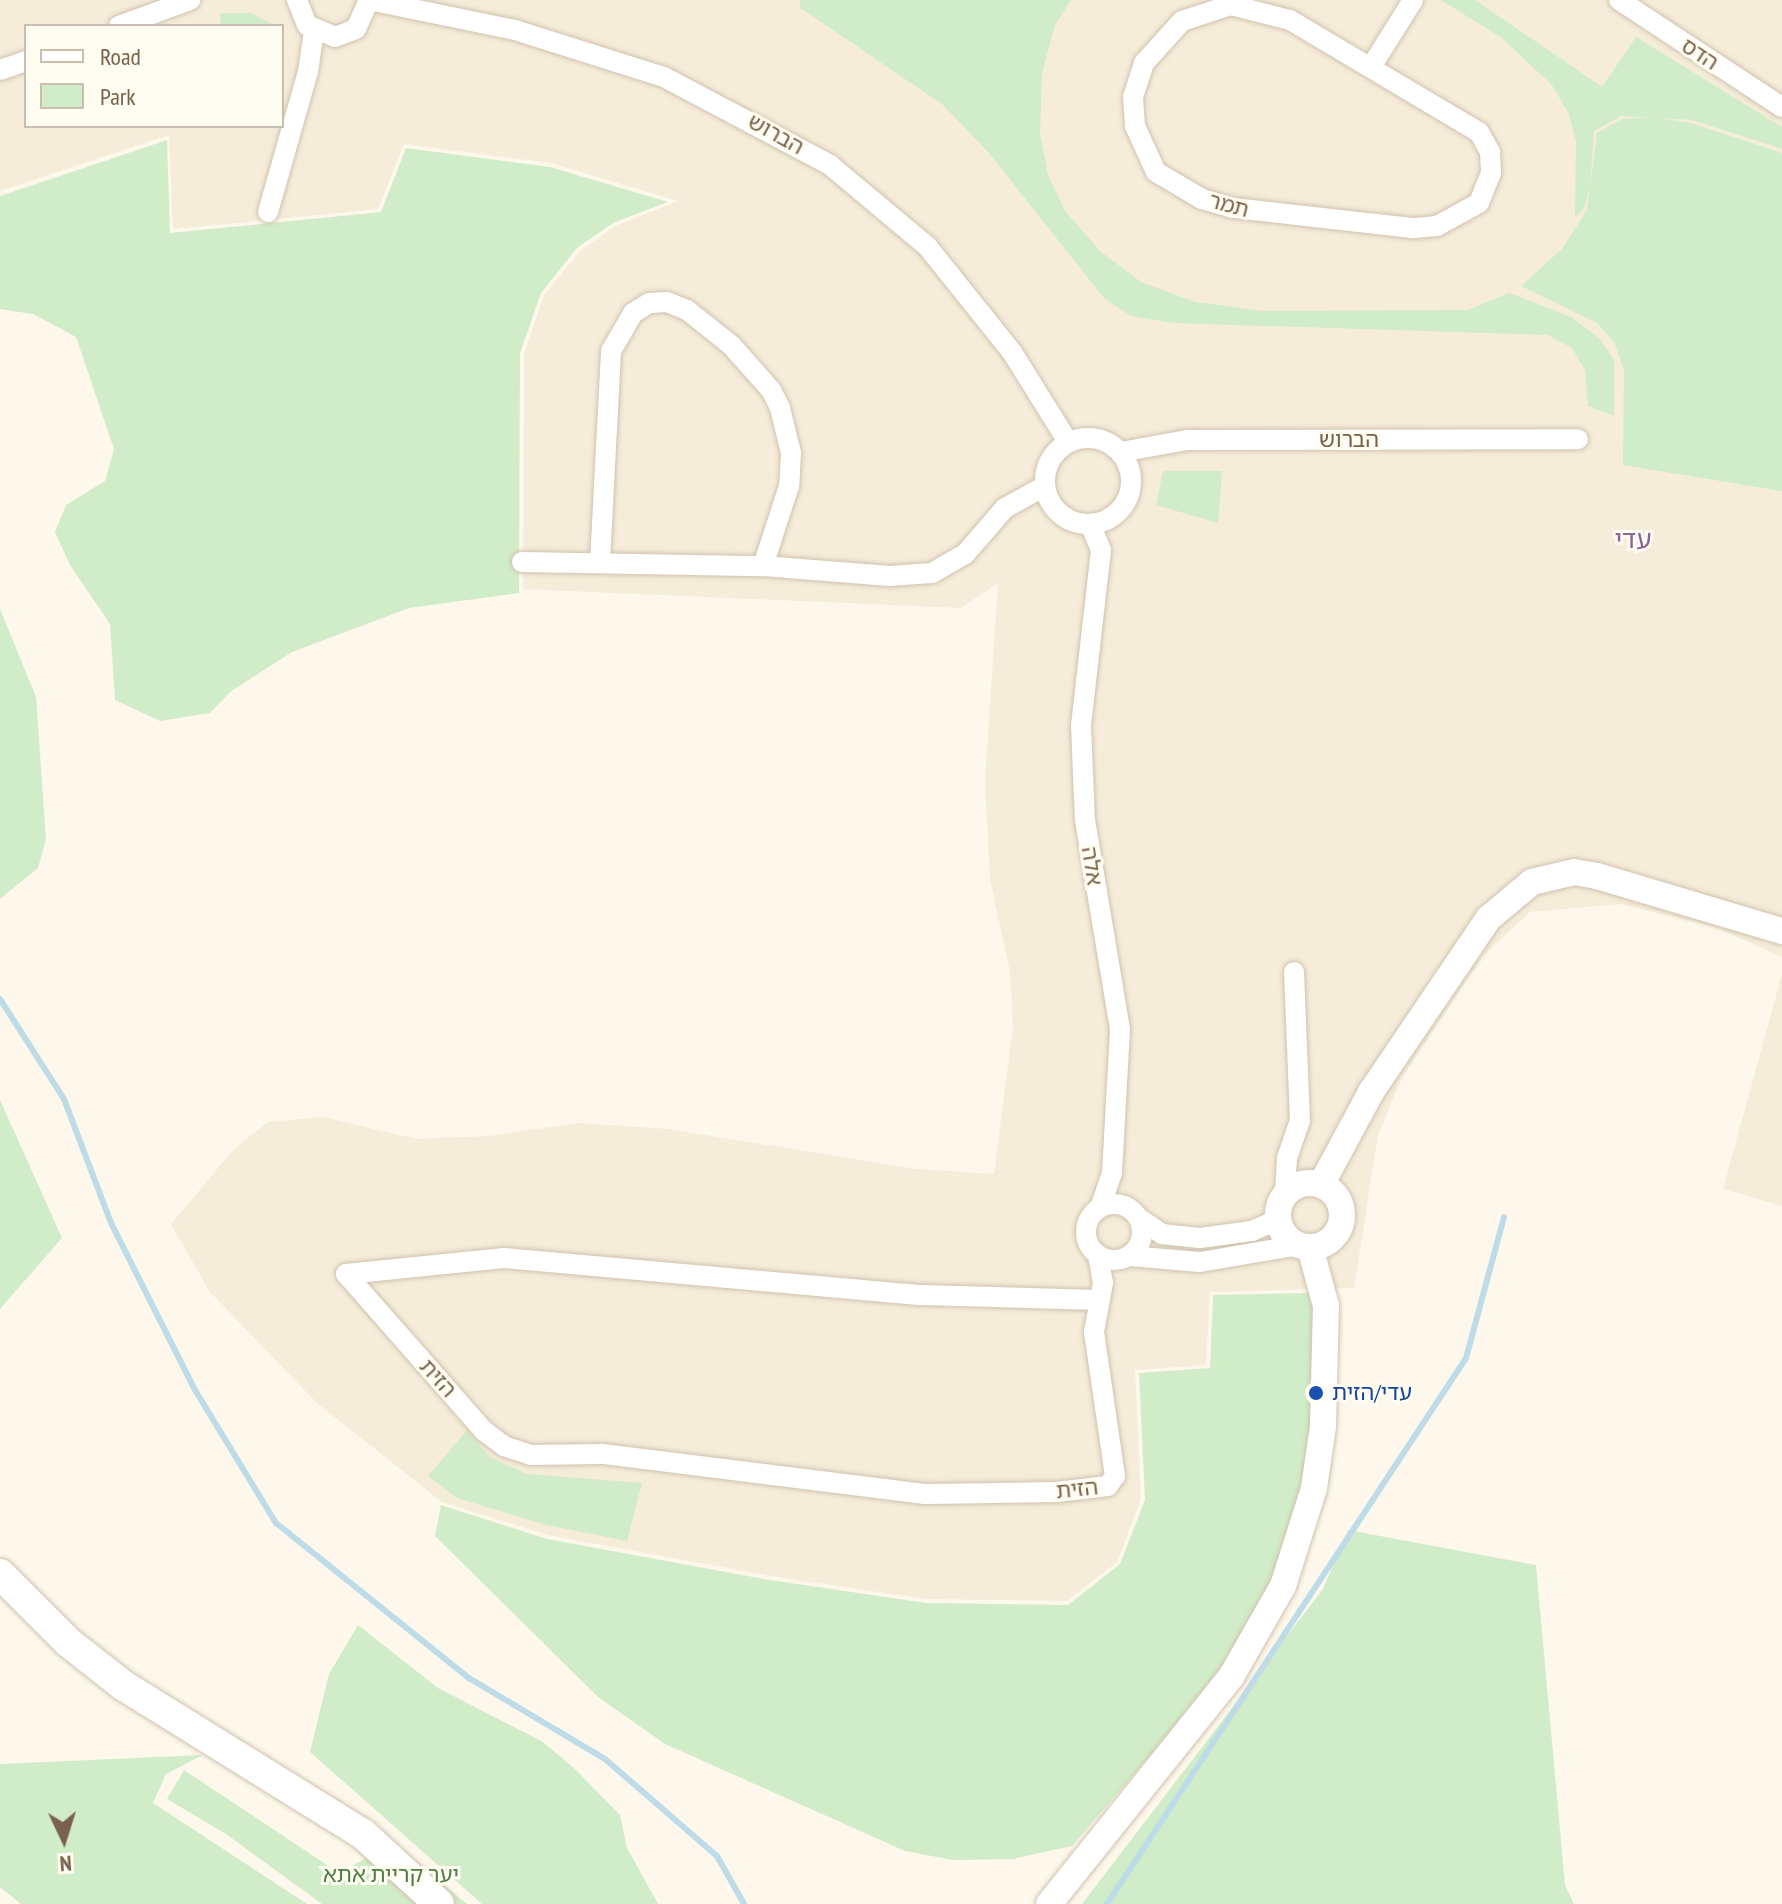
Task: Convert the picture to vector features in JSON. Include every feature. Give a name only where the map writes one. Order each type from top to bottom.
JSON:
[{"type":"main road","points":[[0,1574],[68,1642],[124,1686],[363,1834],[439,1904]]},
{"type":"street","points":[[124,24],[190,0]]},
{"type":"street","points":[[297,0],[301,17],[314,31],[346,35],[363,21],[369,0]]},
{"type":"street","name":"הברוש","points":[[369,0],[515,30],[664,77],[830,165],[927,246],[1012,352],[1068,442]]},
{"type":"street","points":[[1371,67],[1413,0]]},
{"type":"street","name":"הדס","points":[[1619,0],[1782,107]]},
{"type":"street","name":"תמר","points":[[1231,5],[1260,9],[1371,67],[1479,132],[1490,152],[1488,191],[1460,217],[1412,228],[1233,208],[1176,186],[1156,172],[1143,152],[1133,97],[1144,63],[1182,21],[1206,10],[1231,5]]},
{"type":"street","points":[[268,212],[308,72],[314,31]]},
{"type":"street","points":[[0,70],[24,62]]},
{"type":"street","points":[[600,562],[611,351],[633,313],[649,303],[667,302],[687,310],[731,345],[771,390],[780,408],[791,453],[789,486],[763,566]]},
{"type":"street","points":[[1097,438],[1121,452],[1132,480],[1130,495],[1105,521],[1090,524],[1061,515],[1045,486],[1051,457],[1068,442],[1097,438]]},
{"type":"street","name":"הברוש","points":[[1121,452],[1187,440],[1578,439]]},
{"type":"street","points":[[522,562],[763,566],[890,576],[932,573],[966,553],[1005,508],[1045,486]]},
{"type":"street","name":"אלה","points":[[1090,524],[1101,550],[1085,664],[1082,768],[1091,868],[1120,1030],[1112,1173],[1100,1207]]},
{"type":"street","points":[[1321,1185],[1371,1092],[1489,918],[1532,882],[1574,872],[1597,876],[1782,931]]},
{"type":"street","points":[[1049,1904],[1231,1677],[1283,1586],[1314,1488],[1323,1426],[1326,1306],[1305,1246],[1283,1231],[1282,1203],[1287,1158],[1300,1121],[1294,972]]},
{"type":"street","points":[[1301,1184],[1321,1185],[1337,1196],[1342,1215],[1336,1234],[1305,1246],[1211,1261],[1129,1256],[1113,1260],[1098,1255],[1085,1230],[1100,1207],[1118,1203],[1140,1219],[1162,1234],[1200,1238],[1252,1231],[1272,1222],[1282,1203],[1301,1184]]},
{"type":"street","points":[[1129,1256],[1142,1236],[1140,1219]]},
{"type":"street","name":"הזית","points":[[1098,1255],[1103,1283],[1094,1332],[1117,1458],[1115,1476],[1108,1486],[925,1494],[602,1454],[531,1455],[504,1446],[484,1431],[346,1274],[504,1258],[921,1295],[1099,1300]]},
{"type":"shaded area","name":"עדי","points":[[0,0],[1782,0],[1782,957],[1714,927],[1620,904],[1530,912],[1484,955],[1402,1077],[1378,1135],[1354,1288],[1210,1292],[1206,1365],[1135,1370],[1141,1499],[1117,1562],[1067,1601],[926,1599],[765,1575],[548,1535],[442,1502],[318,1404],[210,1292],[171,1224],[235,1148],[268,1122],[323,1117],[416,1139],[489,1136],[578,1123],[668,1129],[916,1169],[994,1174],[1013,1027],[1010,972],[990,879],[985,782],[998,583],[961,608],[523,589],[524,354],[544,295],[580,251],[615,226],[678,201],[551,163],[404,144],[378,209],[173,229],[169,135],[0,191]]},
{"type":"shaded area","points":[[1782,974],[1782,1206],[1723,1189]]},
{"type":"green space","points":[[801,0],[1071,0],[1055,25],[1042,73],[1040,134],[1048,175],[1065,211],[1100,251],[1141,282],[1195,302],[1263,311],[1468,310],[1509,293],[1571,317],[1600,339],[1614,360],[1614,416],[1588,406],[1585,370],[1572,348],[1548,335],[1174,323],[1131,316],[1104,298],[989,153],[942,104],[799,7]]},
{"type":"green space","points":[[1441,0],[1475,0],[1602,87],[1636,37],[1782,127],[1782,149],[1692,120],[1621,116],[1594,131],[1590,187],[1584,208],[1575,218],[1576,141],[1569,114],[1552,85],[1502,38]]},
{"type":"green space","points":[[220,13],[251,13],[272,24],[221,24]]},
{"type":"green space","points":[[1653,117],[1691,123],[1782,153],[1782,491],[1623,465],[1624,370],[1614,342],[1597,323],[1521,286],[1562,249],[1587,210],[1597,133],[1622,119]]},
{"type":"green space","points":[[167,140],[170,233],[381,212],[406,148],[550,167],[668,202],[613,223],[577,248],[541,293],[520,353],[519,593],[409,608],[292,652],[230,692],[210,713],[160,721],[115,700],[110,624],[70,565],[55,532],[66,505],[105,481],[114,449],[76,337],[33,314],[0,309],[0,196]]},
{"type":"green space","points":[[1163,471],[1222,471],[1218,523],[1156,505]]},
{"type":"green space","points":[[0,609],[36,697],[46,839],[38,868],[0,899]]},
{"type":"green space","points":[[0,1100],[62,1238],[0,1309]]},
{"type":"green space","points":[[1314,1293],[1313,1448],[1294,1523],[1255,1619],[1200,1698],[1072,1846],[1013,1859],[953,1860],[905,1851],[665,1744],[598,1697],[435,1536],[441,1505],[547,1539],[764,1579],[926,1603],[1068,1605],[1120,1564],[1145,1500],[1139,1373],[1210,1368],[1213,1295]]},
{"type":"green space","points":[[467,1430],[490,1457],[527,1474],[642,1483],[627,1541],[546,1525],[457,1498],[428,1476]]},
{"type":"green space","points":[[1348,1530],[1536,1565],[1565,1885],[1574,1904],[1082,1904],[1323,1589]]},
{"type":"green space","points":[[358,1625],[438,1688],[543,1742],[575,1769],[620,1815],[627,1848],[658,1904],[482,1904],[310,1752],[329,1674]]},
{"type":"green space","points":[[203,1755],[166,1774],[153,1803],[307,1904],[21,1904],[0,1887],[0,1764]]},
{"type":"green space","name":"יער קריית אתא","points":[[184,1770],[339,1873],[394,1843],[467,1904],[322,1904],[226,1834],[167,1799]]},
{"type":"waterway","points":[[0,999],[64,1099],[111,1223],[195,1390],[276,1523],[469,1678],[605,1759],[717,1856],[744,1904]]},
{"type":"waterway","points":[[1107,1904],[1466,1358],[1504,1217]]},
{"type":"place","name":"עדי/הזית","points":[[1316,1393]]},
{"type":"district","name":"עדי","points":[[1633,539]]}]
